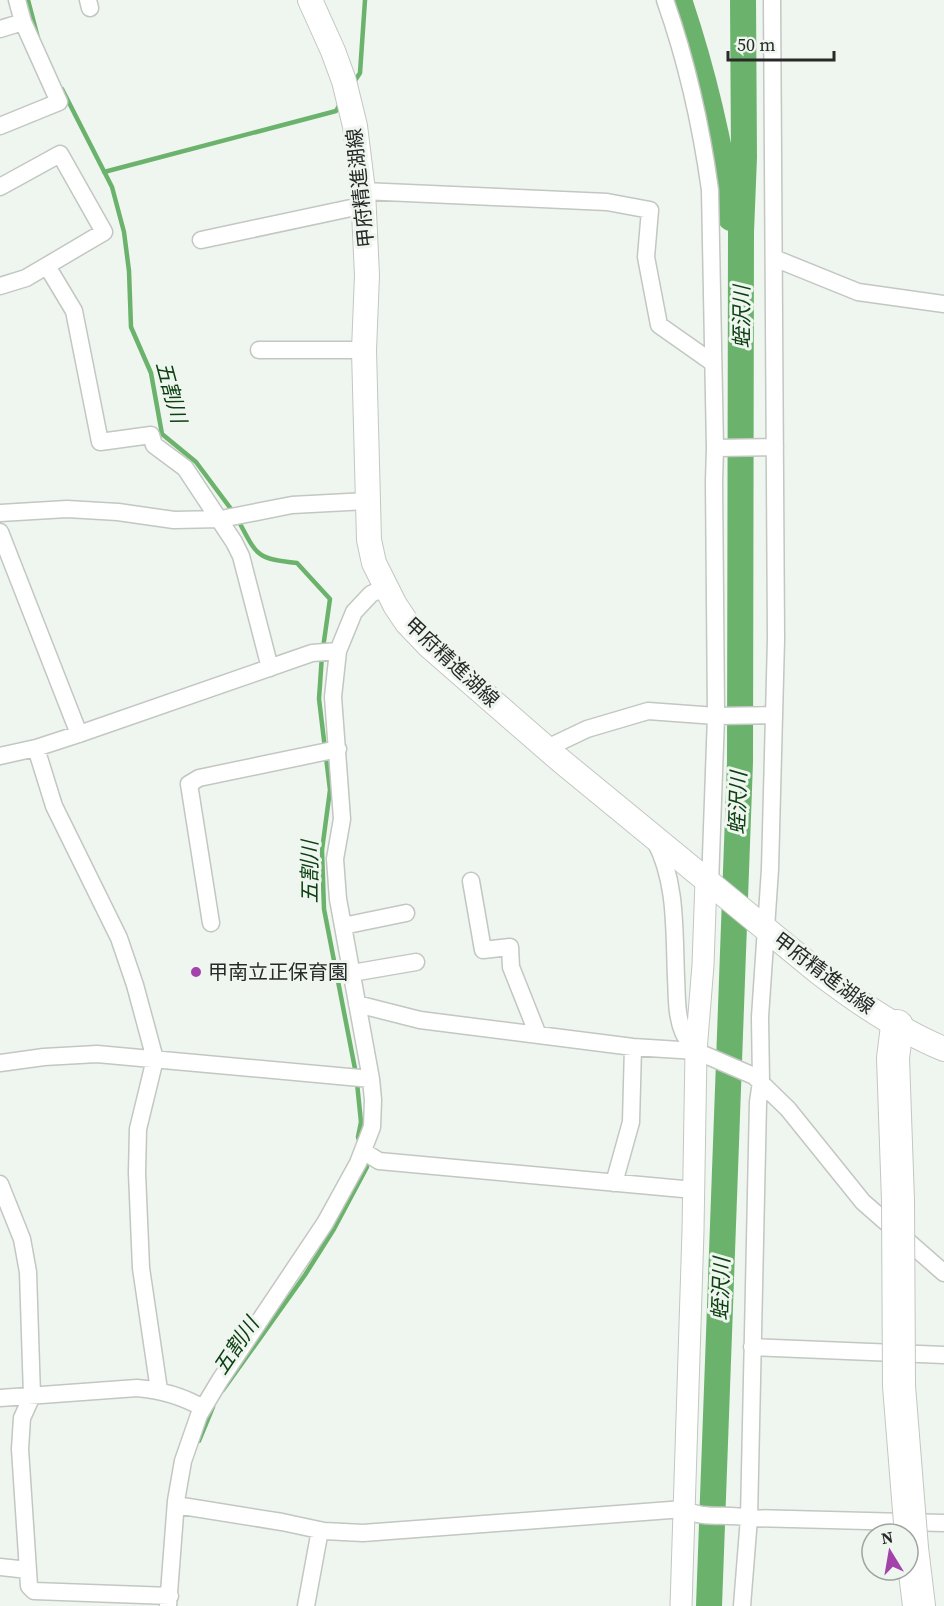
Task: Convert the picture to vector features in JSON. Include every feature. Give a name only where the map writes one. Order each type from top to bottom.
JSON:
[{"type":"highway","points":[[897,1026],[893,1058],[898,1201],[899,1386],[919,1606]]},
{"type":"main road","name":"甲府精進湖線","points":[[310,0],[344,81],[350,105],[364,198],[367,275],[364,350],[369,540],[375,563],[407,623],[429,646],[653,838],[852,998],[918,1038],[944,1049]]},
{"type":"street","points":[[0,126],[59,102],[23,22],[17,0]]},
{"type":"street","points":[[666,0],[688,71],[705,149],[710,190],[712,363],[718,447],[714,493],[718,716],[710,884],[703,965],[694,1190],[689,1512],[681,1606]]},
{"type":"street","points":[[742,1606],[743,1517],[752,1347],[757,1079],[764,927],[770,869],[770,715],[776,639],[769,447],[774,258],[772,0]]},
{"type":"street","points":[[0,29],[23,22]]},
{"type":"street","points":[[0,187],[60,154],[104,232],[26,279],[0,286]]},
{"type":"street","points":[[201,240],[364,198],[607,202],[650,210],[646,256],[659,325],[712,363]]},
{"type":"street","points":[[774,258],[858,292],[944,304]]},
{"type":"street","points":[[47,266],[74,311],[100,442],[151,435],[154,445],[185,468],[242,556],[270,668]]},
{"type":"street","points":[[259,350],[364,350]]},
{"type":"street","points":[[718,447],[769,447]]},
{"type":"street","points":[[0,513],[68,509],[118,512],[174,520],[220,519],[292,505],[367,501]]},
{"type":"street","points":[[0,532],[79,734]]},
{"type":"street","points":[[0,1184],[22,1239],[28,1272],[32,1396],[22,1418],[20,1449],[29,1586],[34,1591],[169,1601],[176,1505],[183,1461],[198,1415],[325,1223],[358,1163],[372,1127],[371,1079],[338,899],[335,859],[342,819],[333,697],[338,651],[354,612],[371,594],[386,587]]},
{"type":"street","points":[[0,756],[36,748],[79,734],[312,653],[338,651]]},
{"type":"street","points":[[547,748],[587,729],[648,711],[718,716],[770,715]]},
{"type":"street","points":[[36,748],[54,806],[119,938],[135,985],[155,1059],[138,1128],[137,1173],[141,1268],[159,1390]]},
{"type":"street","points":[[211,923],[189,784],[199,778],[338,749]]},
{"type":"street","points":[[653,838],[661,853],[669,879],[677,1007],[683,1033],[701,1054]]},
{"type":"street","points":[[471,881],[483,950],[510,947],[512,967],[538,1035]]},
{"type":"street","points":[[343,926],[406,913]]},
{"type":"street","points":[[352,973],[416,962]]},
{"type":"street","points":[[357,1004],[420,1020],[701,1054],[757,1079],[788,1108],[863,1202],[944,1273]]},
{"type":"street","points":[[614,1184],[631,1122],[633,1047]]},
{"type":"street","points":[[0,1063],[44,1057],[96,1054],[371,1079]]},
{"type":"street","points":[[363,1151],[379,1161],[694,1190]]},
{"type":"street","points":[[752,1347],[944,1354]]},
{"type":"street","points":[[0,1398],[137,1388],[159,1390],[203,1408]]},
{"type":"street","points":[[176,1505],[320,1530],[363,1533],[689,1512],[743,1517],[944,1523]]},
{"type":"street","points":[[306,1606],[320,1530]]},
{"type":"street","points":[[0,1567],[28,1570]]},
{"type":"waterway","name":"五割川","points":[[28,0],[38,38]]},
{"type":"waterway","name":"五割川","points":[[354,82],[360,73],[365,0]]},
{"type":"waterway","points":[[679,0],[710,108],[731,218]]},
{"type":"waterway","name":"蛭沢川","points":[[709,1606],[740,762],[743,0]]},
{"type":"waterway","name":"五割川","points":[[62,89],[112,187],[124,232],[129,271],[131,327],[151,373],[162,434],[196,462],[234,513]]},
{"type":"waterway","name":"五割川","points":[[104,172],[336,111],[341,102]]},
{"type":"waterway","name":"五割川","points":[[238,520],[249,541],[259,553],[273,560],[297,563],[330,599],[322,655],[319,699],[330,790],[322,850],[324,909],[356,1074]]},
{"type":"waterway","name":"五割川","points":[[357,1083],[361,1122],[358,1137],[360,1143]]},
{"type":"waterway","name":"五割川","points":[[223,1390],[305,1275],[334,1229],[367,1167],[365,1159]]},
{"type":"waterway","name":"五割川","points":[[199,1441],[213,1407]]},
{"type":"place","name":"甲南立正保育園","points":[[196,972]]}]
